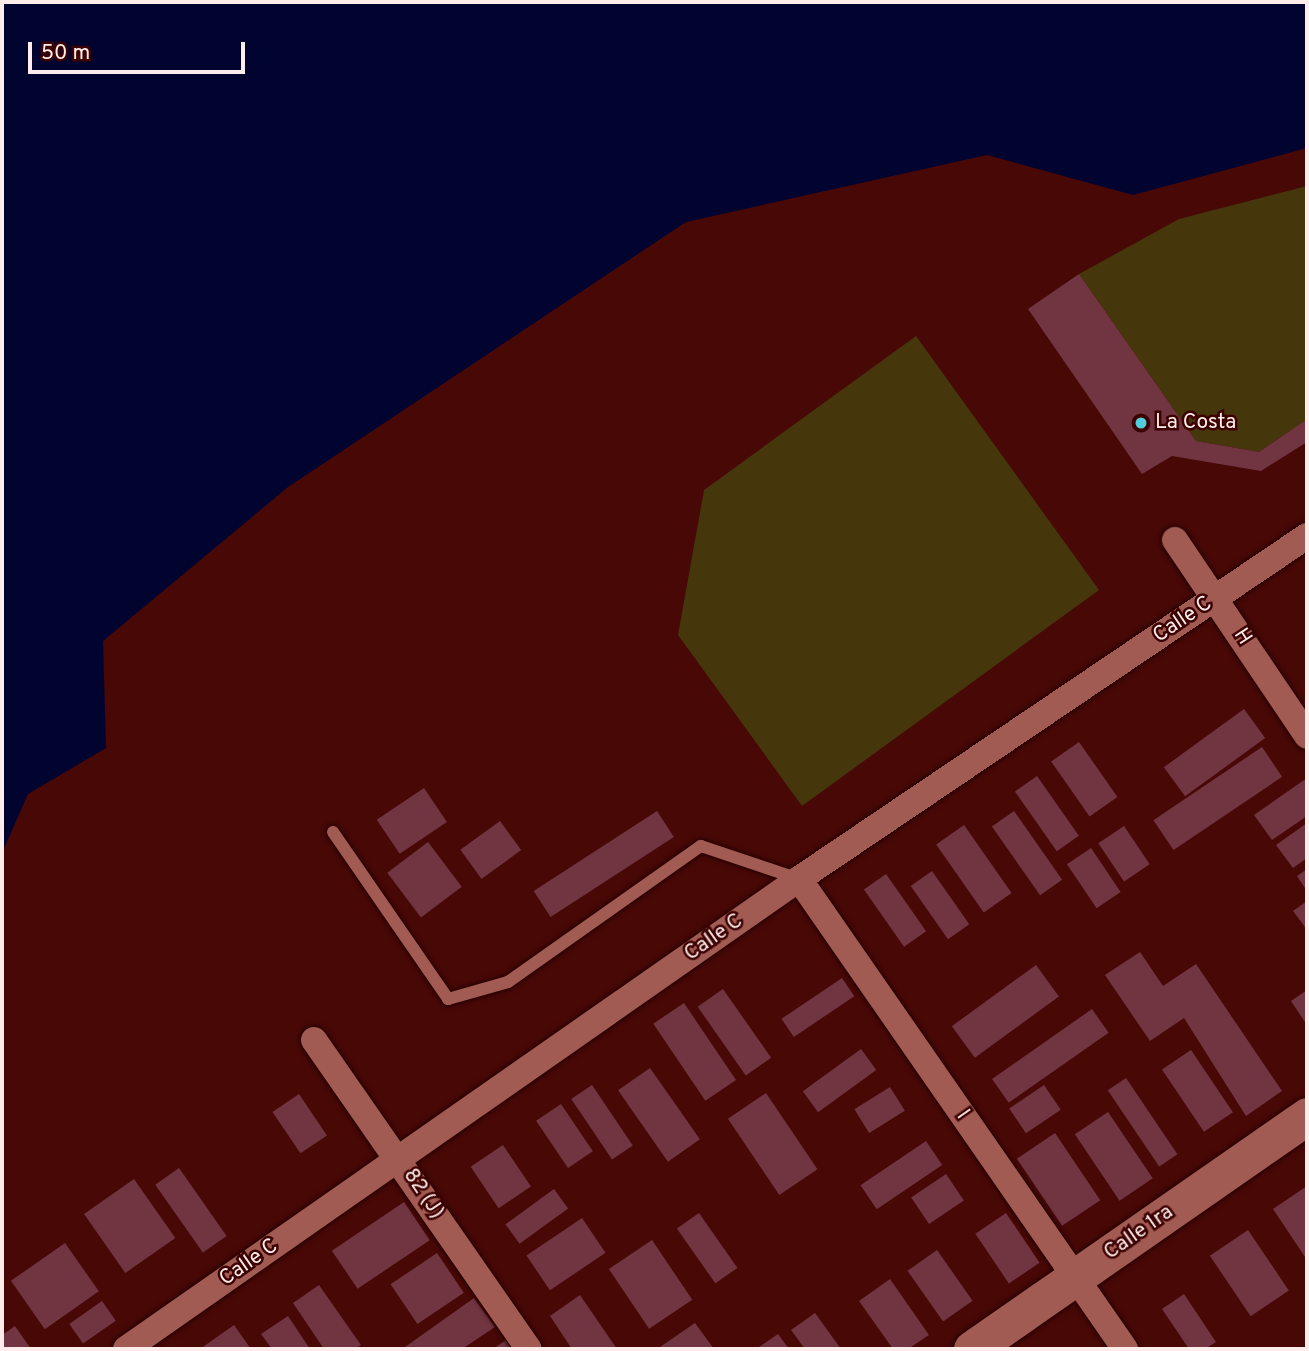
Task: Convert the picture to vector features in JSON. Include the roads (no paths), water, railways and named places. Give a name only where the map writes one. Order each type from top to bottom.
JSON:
[{"type":"main road","name":"Calle 1ra","points":[[972,1349],[1307,1116]]},
{"type":"street","name":"Calle C","points":[[126,1349],[799,879],[1307,536]]},
{"type":"street","name":"H","points":[[1175,540],[1217,598],[1307,736]]},
{"type":"street","name":"I","points":[[799,879],[1125,1349]]},
{"type":"street","name":"82 (J)","points":[[314,1040],[399,1158],[529,1349]]},
{"type":"lane","points":[[333,832],[448,999],[508,982],[701,846],[799,879]]},
{"type":"water","points":[[2,2],[1307,2],[1307,148],[1133,195],[987,155],[686,222],[288,487],[103,641],[106,748],[28,794],[2,853]]},
{"type":"place","name":"La Costa","points":[[1141,423]]}]
